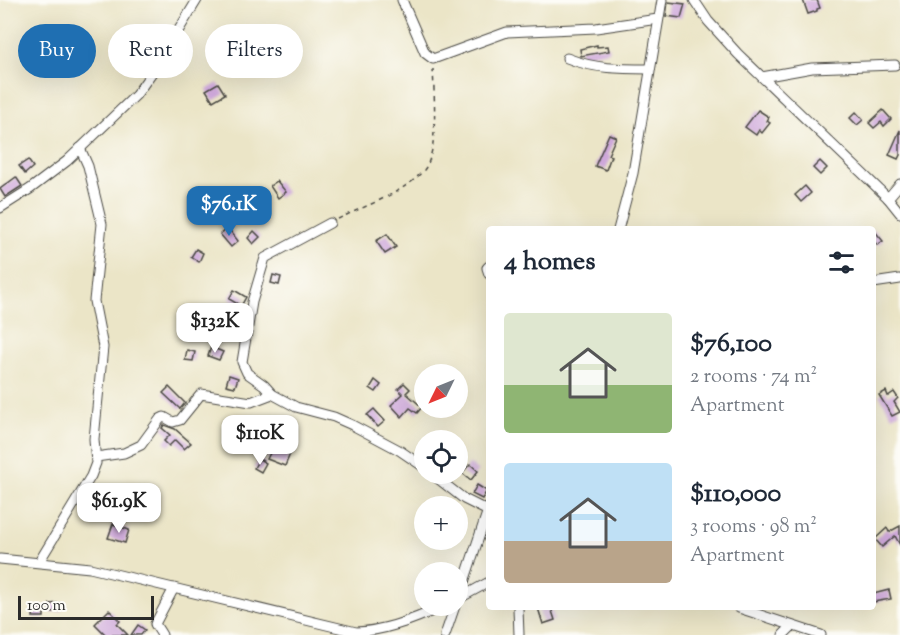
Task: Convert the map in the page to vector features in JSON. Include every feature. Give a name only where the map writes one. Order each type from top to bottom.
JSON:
[{"type":"street","points":[[0,208],[47,177],[136,95],[197,0]]},
{"type":"street","points":[[402,0],[425,53],[433,59],[507,32],[596,28],[658,19]]},
{"type":"street","points":[[619,226],[633,173],[662,0]]},
{"type":"street","points":[[694,0],[708,21],[762,77],[888,198],[900,213]]},
{"type":"street","points":[[567,58],[609,69],[649,69]]},
{"type":"street","points":[[762,77],[812,68],[895,65]]},
{"type":"street","points":[[39,562],[91,476],[96,463],[94,439],[103,347],[94,301],[102,224],[88,166],[80,148]]},
{"type":"street","points":[[888,198],[900,184]]},
{"type":"street","points":[[330,223],[265,258],[252,302],[242,362],[247,373],[272,394],[296,407],[334,417],[352,425],[399,450],[414,461]]},
{"type":"street","points":[[876,283],[900,279]]},
{"type":"street","points":[[96,457],[124,453],[141,445],[162,417],[173,422],[181,420],[203,394],[249,402],[272,394]]},
{"type":"street","points":[[445,484],[464,499],[486,508]]},
{"type":"street","points":[[468,569],[486,515]]},
{"type":"street","points":[[0,559],[90,568],[356,632],[371,632],[417,616]]},
{"type":"street","points":[[468,594],[486,584]]},
{"type":"street","points":[[162,635],[155,624],[174,588]]},
{"type":"street","points":[[518,610],[519,635]]},
{"type":"street","points":[[745,610],[821,635]]},
{"type":"street","points":[[445,635],[452,616]]},
{"type":"street","points":[[783,635],[792,626]]},
{"type":"path","points":[[330,223],[401,188],[425,169],[433,146],[433,59]]},
{"type":"building","points":[[803,0],[817,0],[820,8],[808,14]]},
{"type":"building","points":[[668,2],[685,4],[681,18],[666,16]]},
{"type":"building","points":[[597,45],[597,47],[608,46],[609,51],[581,56],[580,49]]},
{"type":"building","points":[[218,83],[225,94],[213,101],[206,90]]},
{"type":"building","points":[[758,110],[769,117],[767,121],[770,123],[762,133],[759,130],[756,135],[745,127]]},
{"type":"building","points":[[883,110],[891,119],[884,126],[881,122],[874,128],[869,123]]},
{"type":"building","points":[[856,112],[863,120],[857,125],[850,118]]},
{"type":"building","points":[[900,130],[900,155],[898,159],[889,155]]},
{"type":"building","points":[[609,134],[616,137],[608,155],[611,156],[606,170],[595,166]]},
{"type":"building","points":[[28,160],[33,167],[25,174],[19,166]]},
{"type":"building","points":[[820,161],[827,168],[820,175],[813,168]]},
{"type":"building","points":[[16,177],[22,186],[5,197],[0,189]]},
{"type":"building","points":[[277,181],[286,192],[278,198],[270,186]]},
{"type":"building","points":[[805,186],[811,193],[801,202],[795,195]]},
{"type":"building","points":[[228,228],[238,241],[231,247],[220,234]]},
{"type":"building","points":[[254,231],[260,237],[253,244],[248,238]]},
{"type":"building","points":[[876,233],[883,241],[876,244]]},
{"type":"building","points":[[387,234],[396,247],[385,254],[376,241]]},
{"type":"building","points":[[196,249],[203,253],[199,262],[191,257]]},
{"type":"building","points":[[273,275],[281,277],[279,285],[271,283]]},
{"type":"building","points":[[234,290],[246,297],[241,306],[229,299]]},
{"type":"building","points":[[189,323],[197,326],[194,335],[186,332]]},
{"type":"building","points":[[211,347],[223,352],[219,360],[208,356]]},
{"type":"building","points":[[187,350],[195,352],[193,361],[185,360]]},
{"type":"building","points":[[229,375],[238,378],[235,387],[226,385]]},
{"type":"building","points":[[375,380],[381,385],[376,392],[370,388]]},
{"type":"building","points":[[404,383],[410,389],[406,393],[414,400],[414,411],[410,408],[402,417],[391,405],[403,394],[398,389]]},
{"type":"building","points":[[169,387],[185,403],[180,409],[163,393]]},
{"type":"building","points":[[886,391],[888,396],[894,392],[898,398],[894,402],[900,412],[892,416],[879,395]]},
{"type":"building","points":[[374,409],[385,421],[378,427],[367,415]]},
{"type":"building","points":[[164,425],[175,429],[191,443],[184,449],[175,440],[169,446],[164,441],[170,435],[162,428]]},
{"type":"building","points":[[273,447],[290,454],[285,466],[267,459]]},
{"type":"building","points":[[259,459],[266,463],[261,472],[254,468]]},
{"type":"building","points":[[470,464],[478,471],[471,480],[468,478]]},
{"type":"building","points":[[477,485],[486,490],[482,499],[472,494]]},
{"type":"building","points":[[113,524],[129,530],[125,543],[108,538]]},
{"type":"building","points":[[900,526],[900,545],[895,536],[882,547],[876,540],[887,528],[889,532]]},
{"type":"building","points":[[889,590],[891,599],[876,602],[876,593]]},
{"type":"building","points":[[60,603],[62,611],[51,612],[50,604]]},
{"type":"building","points":[[34,608],[44,608],[44,617],[33,617]]},
{"type":"building","points":[[109,610],[120,621],[117,624],[128,635],[106,635],[95,624]]},
{"type":"building","points":[[539,610],[552,610],[555,620],[543,624]]},
{"type":"building","points":[[138,625],[145,630],[141,635],[131,635]]}]
